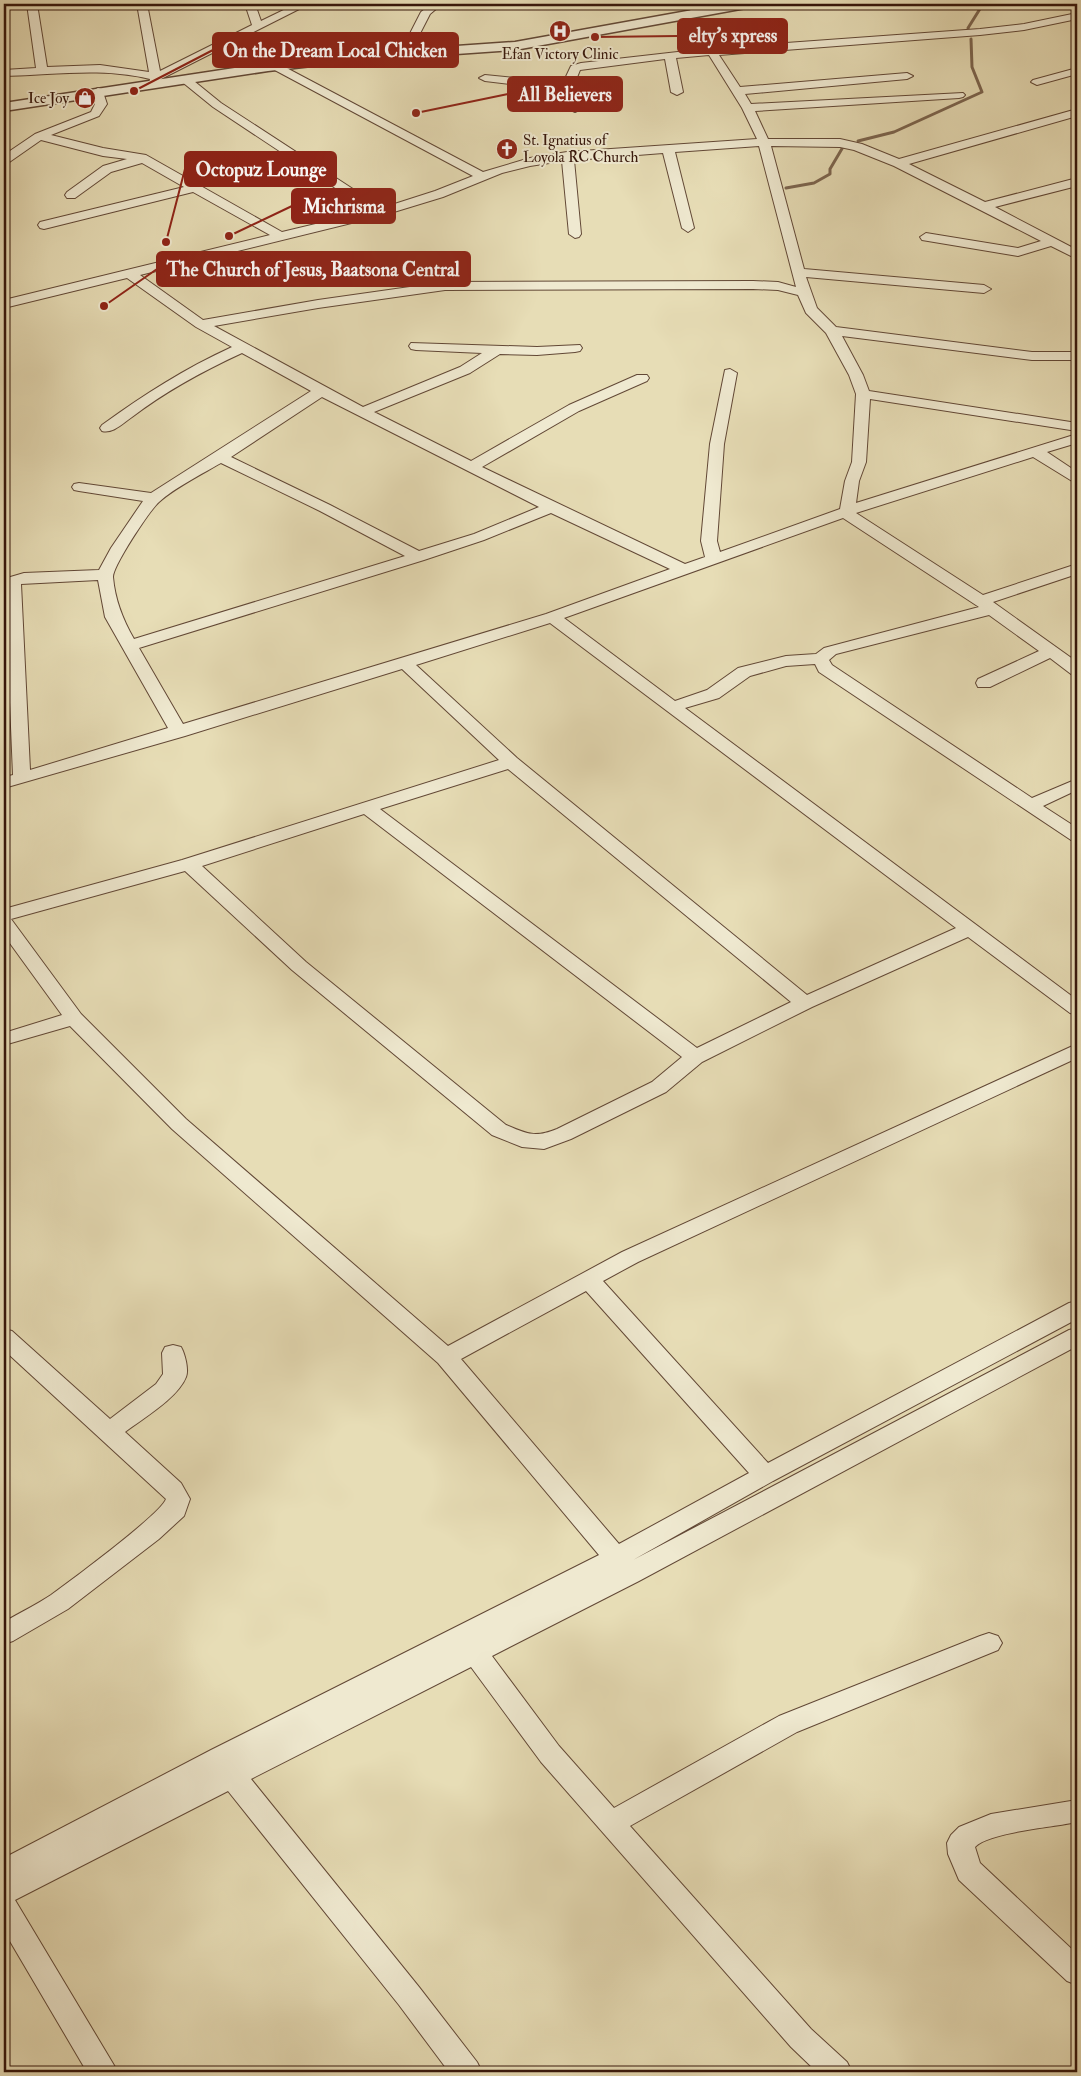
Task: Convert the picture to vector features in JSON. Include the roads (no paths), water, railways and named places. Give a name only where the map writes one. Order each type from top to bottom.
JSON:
[{"type":"street","points":[[32,4],[42,71]]},
{"type":"street","points":[[142,4],[156,80]]},
{"type":"street","points":[[250,4],[258,26]]},
{"type":"street","points":[[4,73],[111,68],[156,80],[304,4]]},
{"type":"street","points":[[405,53],[426,12],[437,4]]},
{"type":"street","points":[[687,4],[700,13]]},
{"type":"street","points":[[4,108],[156,80],[185,79],[275,66],[405,53],[487,50],[746,4]]},
{"type":"street","points":[[575,109],[567,87],[575,68],[581,66],[670,55],[980,32],[1024,27],[1077,16]]},
{"type":"street","points":[[680,17],[713,53],[748,108],[764,142],[806,300],[811,310],[832,330],[856,375],[863,394],[859,462],[852,481],[847,514]]},
{"type":"street","points":[[670,55],[677,92]]},
{"type":"street","points":[[275,66],[482,176]]},
{"type":"street","points":[[1038,82],[1077,71]]},
{"type":"street","points":[[737,91],[907,76]]},
{"type":"street","points":[[485,78],[567,87]]},
{"type":"street","points":[[185,79],[217,105],[380,212]]},
{"type":"street","points":[[4,160],[39,136],[95,114],[101,104],[98,92]]},
{"type":"street","points":[[748,108],[959,95]]},
{"type":"street","points":[[898,163],[1077,112]]},
{"type":"street","points":[[39,136],[104,152],[142,158],[282,237]]},
{"type":"street","points":[[4,304],[380,212],[439,194],[510,166],[567,156],[764,142],[849,144],[898,163],[1077,255]]},
{"type":"street","points":[[668,148],[688,228]]},
{"type":"street","points":[[567,156],[575,234]]},
{"type":"street","points":[[70,195],[107,169],[142,158]]},
{"type":"street","points":[[984,206],[1077,182]]},
{"type":"street","points":[[44,225],[195,188]]},
{"type":"street","points":[[926,237],[1018,252],[1039,247],[1051,241]]},
{"type":"street","points":[[799,272],[984,289]]},
{"type":"street","points":[[129,273],[201,324],[321,391],[682,570]]},
{"type":"street","points":[[201,324],[445,286],[753,285],[778,286],[805,293]]},
{"type":"street","points":[[832,330],[1032,356],[1077,356]]},
{"type":"street","points":[[416,346],[537,351],[575,348]]},
{"type":"street","points":[[107,428],[141,403],[194,370],[241,348]]},
{"type":"street","points":[[362,412],[466,370],[496,350]]},
{"type":"street","points":[[714,560],[709,541],[717,444],[730,373]]},
{"type":"street","points":[[473,466],[574,408],[642,378]]},
{"type":"street","points":[[179,732],[112,617],[105,575],[119,548],[154,498],[321,391]]},
{"type":"street","points":[[863,394],[1077,427]]},
{"type":"street","points":[[4,783],[179,732],[552,617],[682,570],[847,514],[877,501],[1077,438]]},
{"type":"street","points":[[1036,452],[1077,478]]},
{"type":"street","points":[[220,457],[325,508],[418,557]]},
{"type":"street","points":[[79,487],[154,498]]},
{"type":"street","points":[[130,645],[418,557],[479,537],[552,507]]},
{"type":"street","points":[[847,514],[986,605],[1077,670]]},
{"type":"street","points":[[672,707],[714,694],[744,672],[786,661],[820,659],[830,651],[986,605],[1077,569]]},
{"type":"street","points":[[22,778],[13,581],[24,578],[105,575]]},
{"type":"street","points":[[552,617],[1077,1009]]},
{"type":"street","points":[[984,683],[1052,651]]},
{"type":"street","points":[[820,659],[825,668],[1077,836]]},
{"type":"street","points":[[405,663],[511,762],[804,1003]]},
{"type":"street","points":[[4,915],[190,864],[511,762]]},
{"type":"street","points":[[1030,805],[1077,784]]},
{"type":"street","points":[[367,808],[695,1057]]},
{"type":"street","points":[[190,864],[299,966],[506,1134],[522,1140],[544,1142],[659,1087],[695,1057],[804,1003],[970,929]]},
{"type":"street","points":[[4,922],[74,1018],[179,1124],[446,1357],[623,1566]]},
{"type":"street","points":[[4,1039],[74,1018]]},
{"type":"street","points":[[446,1357],[630,1257],[1077,1050]]},
{"type":"street","points":[[589,1280],[765,1475]]},
{"type":"street","points":[[623,1566],[765,1475],[1077,1309]]},
{"type":"street","points":[[4,1871],[220,1758],[468,1644],[1077,1336]]},
{"type":"street","points":[[4,1337],[172,1489],[178,1499],[175,1509],[150,1532],[59,1602],[4,1634]]},
{"type":"street","points":[[109,1432],[164,1390],[175,1376],[173,1353]]},
{"type":"street","points":[[611,1823],[788,1724],[989,1643]]},
{"type":"street","points":[[4,1892],[233,1777],[468,1644]]},
{"type":"street","points":[[468,1644],[550,1754],[795,2030],[838,2072]]},
{"type":"street","points":[[233,1777],[409,1996],[467,2072]]},
{"type":"street","points":[[1077,1811],[991,1826],[969,1835],[961,1843],[962,1854],[970,1871],[1077,1972]]},
{"type":"street","points":[[4,1906],[103,2072]]},
{"type":"waterway","points":[[969,33],[968,28],[983,4]]},
{"type":"waterway","points":[[858,141],[894,132],[982,92],[972,67],[971,39]]},
{"type":"waterway","points":[[786,188],[814,183],[830,174],[830,169],[843,147]]},
{"type":"place","name":"Efan Victory Clinic","points":[[560,31]]},
{"type":"place","name":"elty’s xpress","points":[[595,37]]},
{"type":"place","name":"On the Dream Local Chicken","points":[[134,91]]},
{"type":"place","name":"Ice Joy","points":[[85,98]]},
{"type":"place","name":"All Believers","points":[[416,113]]},
{"type":"place","name":"St. Ignatius of Loyola RC Church","points":[[507,149]]},
{"type":"place","name":"Michrisma","points":[[229,236]]},
{"type":"place","name":"Octopuz Lounge","points":[[166,242]]},
{"type":"place","name":"The Church of Jesus, Baatsona Central","points":[[104,306]]}]
